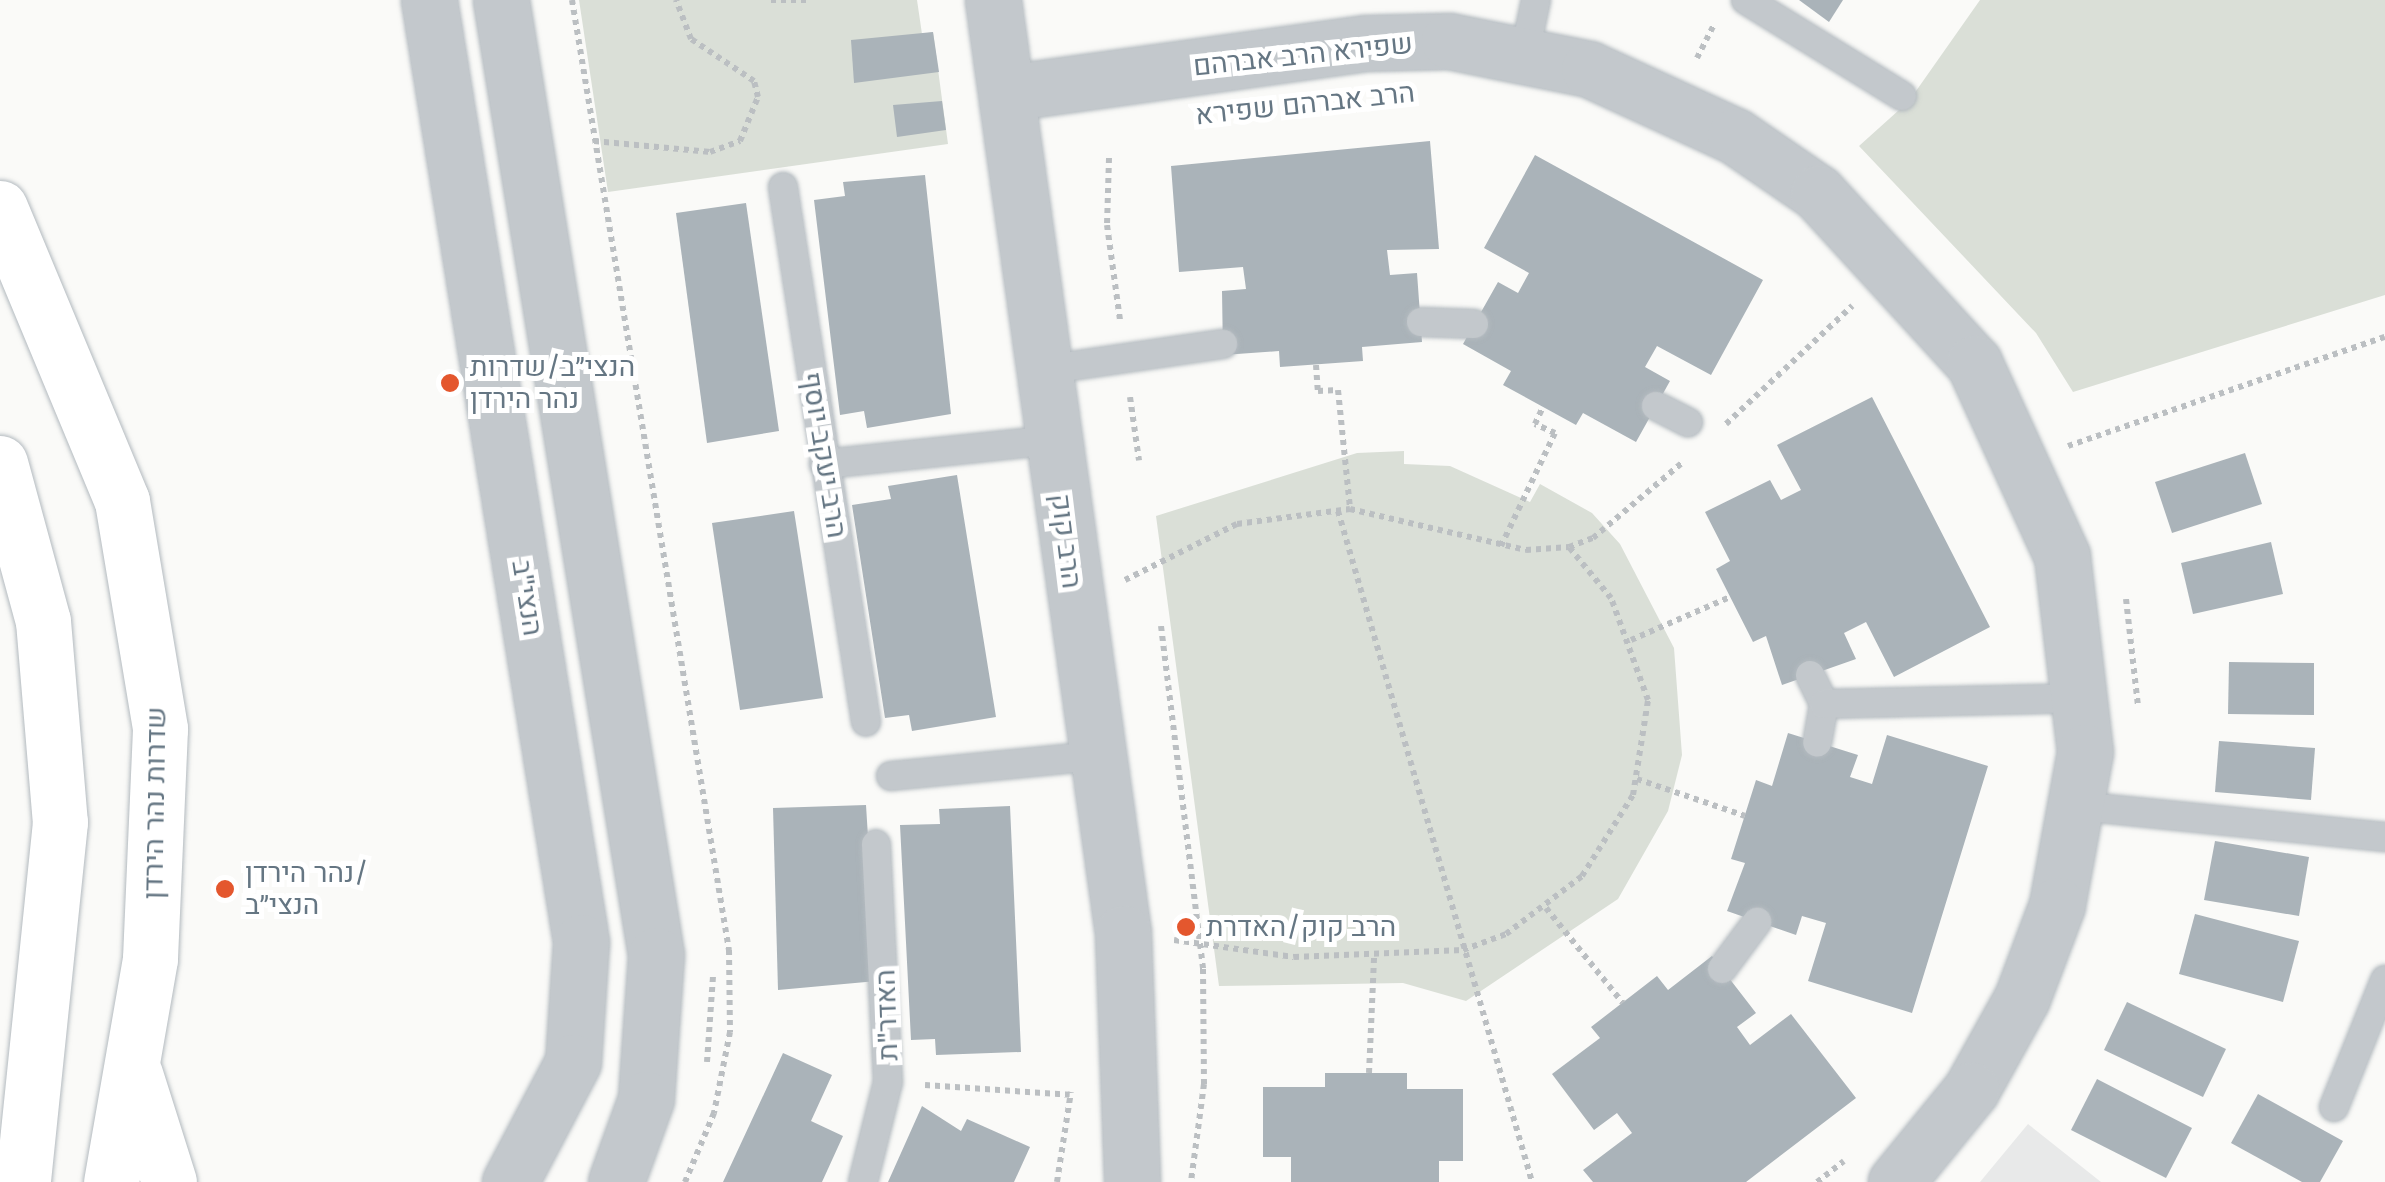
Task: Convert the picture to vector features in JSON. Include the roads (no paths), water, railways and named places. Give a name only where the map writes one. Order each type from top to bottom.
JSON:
[{"type":"main road","name":"שדרות נהר הירדן","points":[[0,208],[122,501],[146,600],[158,814],[134,1066],[111,1182]]},
{"type":"main road","points":[[0,463],[43,620],[59,804],[24,1182]]},
{"type":"main road","points":[[134,1066],[169,1182]]},
{"type":"street","name":"הנצי\"ב","points":[[429,0],[581,942],[573,1062],[510,1182]]},
{"type":"street","points":[[501,0],[656,955],[646,1099],[616,1182]]},
{"type":"street","name":"הרב קוק","points":[[993,0],[1123,933],[1132,1182]]},
{"type":"street","name":"שפירא הרב אברהם","points":[[1006,93],[1366,43],[1525,52],[1651,91],[1735,136],[1818,193],[1871,289],[1974,363],[2024,460],[2062,556],[2083,698]]},
{"type":"street","points":[[1875,1168],[1971,1090],[2022,998],[2079,806],[2083,698]]},
{"type":"street","name":"הרב קוק","points":[[1100,1182],[1126,1082]]},
{"type":"lane","points":[[1525,52],[1536,0]]},
{"type":"lane","points":[[1746,0],[1902,96]]},
{"type":"lane","name":"הרב יעקב יוסף","points":[[784,187],[866,722]]},
{"type":"lane","points":[[1421,322],[1474,324]]},
{"type":"lane","points":[[1044,370],[1223,344]]},
{"type":"lane","points":[[1656,406],[1688,422]]},
{"type":"lane","points":[[824,464],[1053,440]]},
{"type":"lane","points":[[1810,675],[1824,704],[1817,742]]},
{"type":"lane","points":[[1824,704],[2083,698]]},
{"type":"lane","points":[[892,776],[1096,756]]},
{"type":"lane","points":[[2079,806],[2385,838]]},
{"type":"lane","name":"האדר\"ת","points":[[863,1182],[888,1082],[876,844]]},
{"type":"lane","points":[[1722,969],[1757,922]]},
{"type":"lane","points":[[2334,1107],[2385,980]]},
{"type":"place","name":"הנצי״ב/שדרות נהר הירדן","points":[[450,383]]},
{"type":"place","name":"נהר הירדן/ הנצי״ב","points":[[225,889]]},
{"type":"place","name":"הרב קוק/האדרת","points":[[1186,927]]}]
